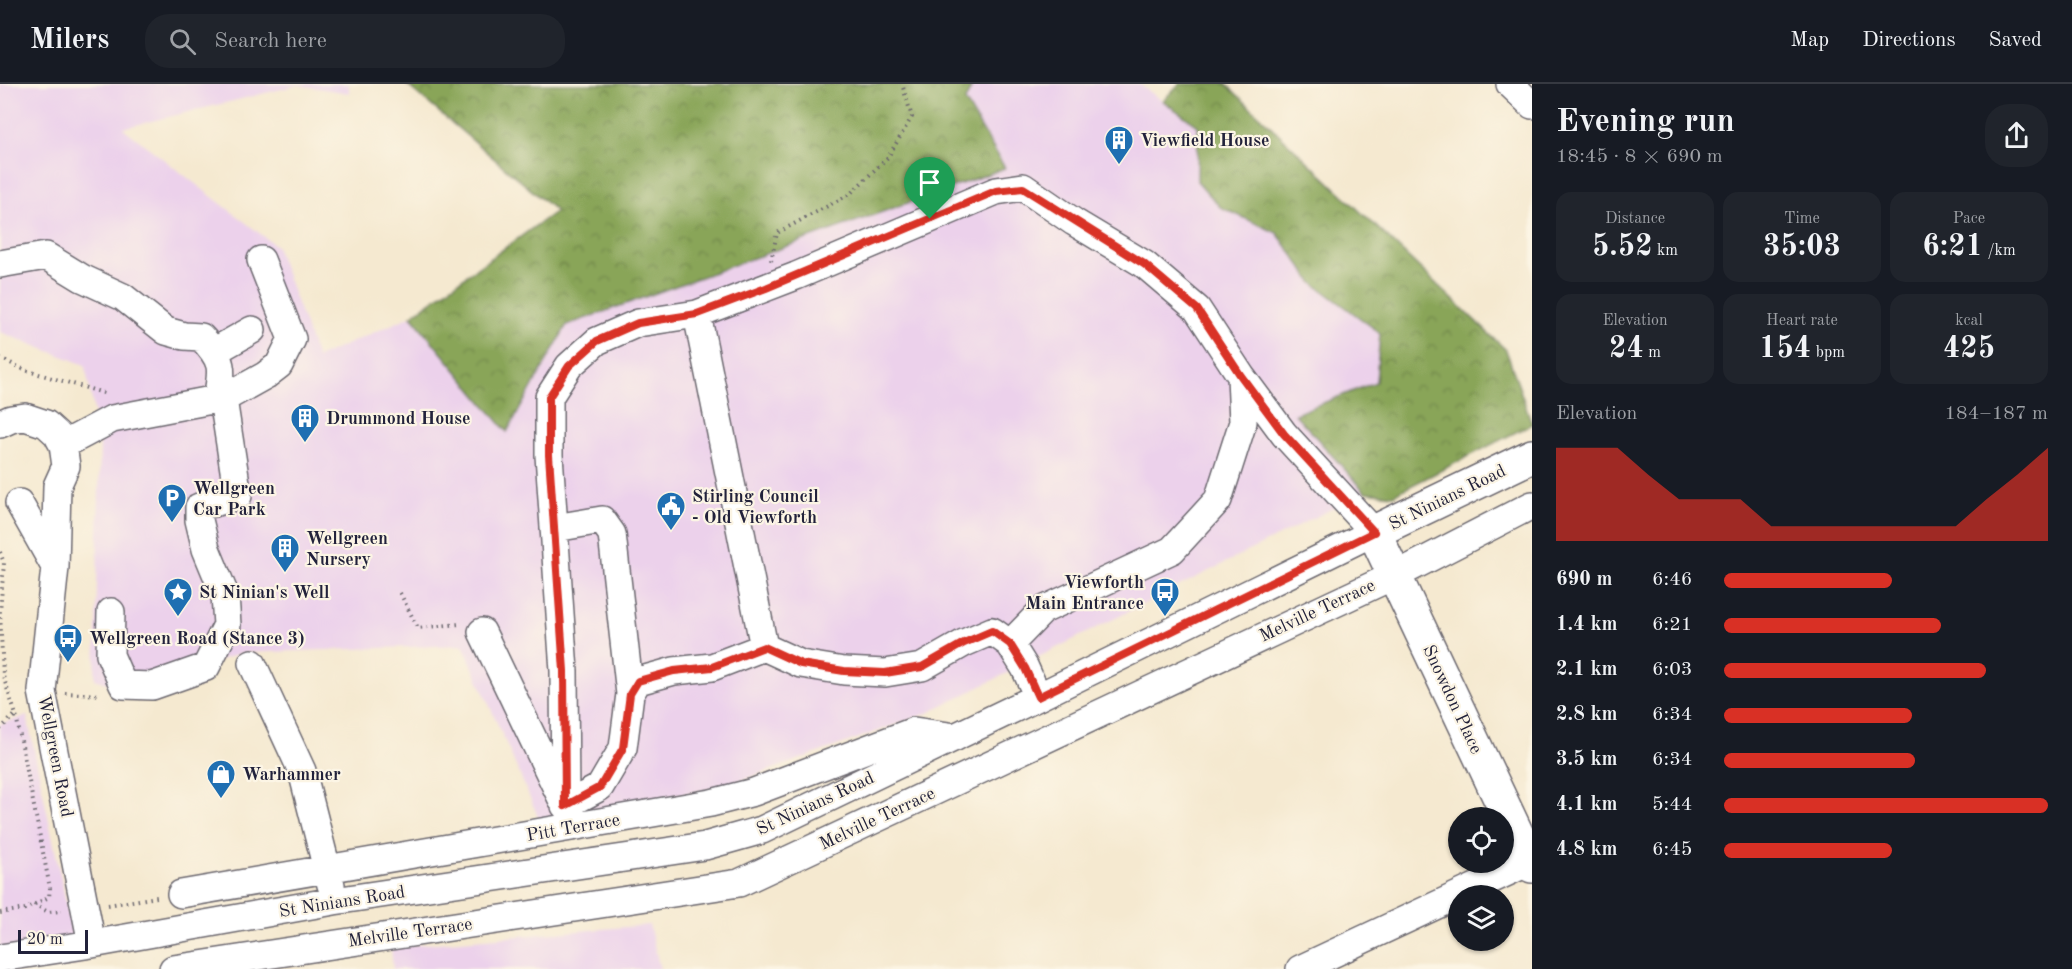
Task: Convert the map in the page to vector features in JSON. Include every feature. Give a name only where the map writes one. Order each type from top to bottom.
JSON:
[{"type":"main road","name":"St Ninians Road","points":[[1374,532],[1532,456]]},
{"type":"main road","name":"Snowdon Place","points":[[1374,532],[1531,864]]},
{"type":"street","points":[[1510,84],[1532,105]]},
{"type":"street","points":[[565,806],[564,671],[549,455],[549,397],[569,366],[597,341],[638,323],[697,314],[766,288],[996,191],[1023,188],[1144,264],[1197,309],[1241,376],[1284,434],[1374,532]]},
{"type":"street","points":[[0,264],[46,256],[82,278],[123,297],[166,331],[184,336],[201,337],[215,351],[222,371],[220,399],[238,496],[199,507],[199,520],[206,549],[225,595],[227,625],[206,667],[152,686],[123,685],[110,655],[111,612]]},
{"type":"street","points":[[4,419],[25,417],[46,424],[57,434],[63,445],[112,419],[220,399],[266,375],[279,365],[292,339],[261,260]]},
{"type":"street","points":[[697,314],[764,647]]},
{"type":"street","points":[[215,351],[252,330]]},
{"type":"street","points":[[1010,644],[1043,610],[1172,550],[1218,500],[1243,422],[1241,376]]},
{"type":"street","name":"Wellgreen Road","points":[[63,445],[66,465],[57,486],[55,567],[42,691],[92,944]]},
{"type":"street","points":[[9,499],[32,502],[46,496],[57,486]]},
{"type":"street","points":[[9,499],[55,567]]},
{"type":"street","name":"Melville Terrace","points":[[172,969],[739,883],[1412,567],[1532,505]]},
{"type":"street","points":[[555,528],[602,520],[612,534],[630,694],[623,748],[600,787],[565,806]]},
{"type":"street","name":"St Ninians Road","points":[[0,958],[334,901],[705,846],[762,830],[1374,532]]},
{"type":"street","points":[[630,694],[638,681],[674,671],[712,667],[764,647],[801,664],[844,671],[885,673],[922,667],[964,643],[992,631],[1010,644],[1025,668],[1038,697]]},
{"type":"street","points":[[482,632],[565,806]]},
{"type":"street","points":[[252,663],[302,771],[328,867],[334,901]]},
{"type":"street","name":"Pitt Terrace","points":[[182,894],[328,867],[711,803],[754,792],[914,731],[956,737]]},
{"type":"street","points":[[1300,969],[1531,864]]},
{"type":"path","points":[[766,288],[777,233],[850,194],[888,157],[912,117],[902,84]]},
{"type":"path","points":[[0,358],[25,370],[107,394],[112,419]]},
{"type":"path","points":[[0,552],[4,563],[0,612],[3,676],[15,715],[50,888],[49,897],[25,909],[0,914]]},
{"type":"path","points":[[400,593],[418,628],[468,624],[482,632]]},
{"type":"shaded area","points":[[0,84],[349,84],[349,93],[298,85],[123,128],[276,246],[317,358],[411,316],[507,432],[567,325],[1005,168],[965,101],[973,84],[1139,84],[1198,126],[1197,181],[1220,207],[1277,233],[1313,283],[1380,333],[1376,382],[1295,414],[1365,492],[928,713],[726,786],[540,821],[463,645],[241,653],[130,690],[95,679],[100,441],[85,365],[0,332]]},
{"type":"shaded area","points":[[27,716],[79,965],[51,969],[0,969],[0,724]]},
{"type":"shaded area","points":[[649,925],[660,969],[393,969],[391,947]]},
{"type":"green space","points":[[406,84],[973,84],[965,101],[1005,168],[567,325],[507,432],[411,316],[556,211]]},
{"type":"green space","points":[[1179,84],[1226,84],[1506,350],[1532,424],[1393,495],[1365,492],[1295,414],[1376,382],[1380,333],[1313,283],[1277,233],[1220,207],[1197,181],[1198,126],[1163,101]]},
{"type":"place","name":"Viewfield House","points":[[1119,166]]},
{"type":"place","name":"Drummond House","points":[[305,444]]},
{"type":"place","name":"Wellgreen Car Park","points":[[172,524]]},
{"type":"place","name":"Stirling Council - Old Viewforth","points":[[671,532]]},
{"type":"place","name":"Wellgreen Nursery","points":[[285,574]]},
{"type":"place","name":"St Ninian's Well","points":[[178,618]]},
{"type":"place","name":"Viewforth Main Entrance","points":[[1165,618]]},
{"type":"place","name":"Wellgreen Road (Stance 3)","points":[[68,664]]},
{"type":"place","name":"Warhammer","points":[[221,800]]},
{"type":"route","points":[[1023,188],[1144,264],[1197,309],[1241,376],[1284,434],[1374,532],[1038,697],[1025,668],[1010,644],[992,631],[964,643],[922,667],[885,673],[844,671],[801,664],[764,647],[712,667],[674,671],[638,681],[630,694],[623,748],[600,787],[565,806],[564,671],[549,455],[549,397],[569,366],[597,341],[638,323],[697,314],[796,276],[930,219],[996,191],[1023,188]]}]
